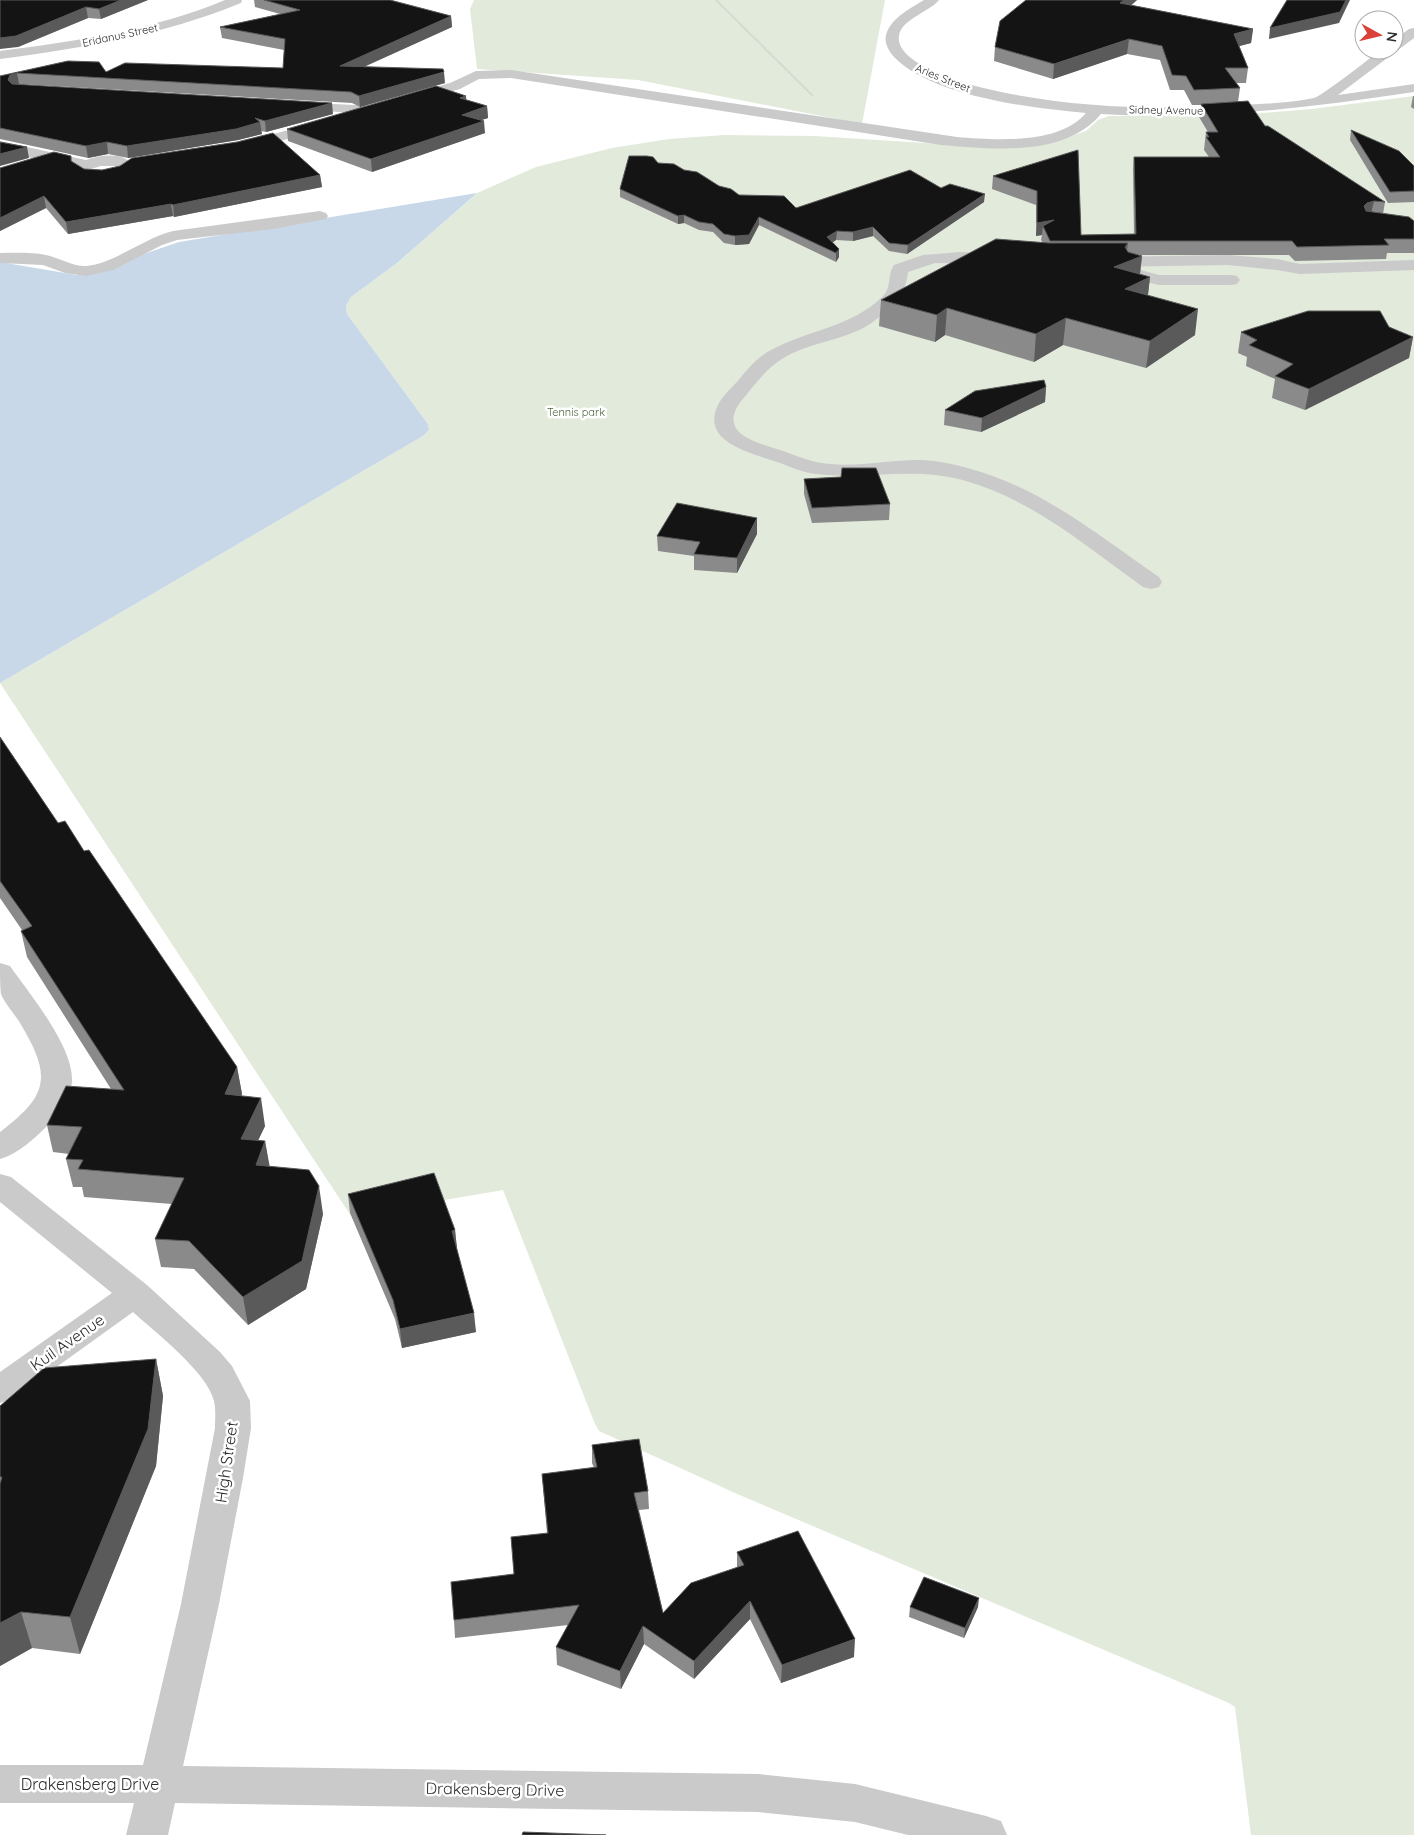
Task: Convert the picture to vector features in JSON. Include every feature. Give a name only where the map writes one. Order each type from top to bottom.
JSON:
[{"type":"street","name":"Eridanus Street","points":[[0,54],[117,37],[190,18],[236,0]]},
{"type":"street","name":"Aries Street","points":[[933,0],[902,20],[895,29],[891,38],[892,47],[896,53],[910,65],[926,73],[959,86],[1008,98]]},
{"type":"street","points":[[1320,101],[1376,60]]},
{"type":"street","points":[[230,149],[273,139],[455,86],[476,75],[499,74],[605,87],[941,140],[979,143],[1035,140],[1061,134],[1080,127],[1098,109]]},
{"type":"street","name":"Sidney Avenue","points":[[1008,98],[1098,109],[1223,110],[1320,101],[1414,88]]},
{"type":"street","points":[[278,104],[373,110]]},
{"type":"street","points":[[0,146],[86,164],[106,160],[119,161],[126,165],[143,162]]},
{"type":"street","points":[[20,166],[59,158]]},
{"type":"street","points":[[0,258],[49,261],[69,270],[82,272],[110,266],[127,256],[172,236],[282,223],[320,216]]},
{"type":"street","points":[[1014,260],[939,258],[910,263],[900,269],[898,286],[895,292],[862,321],[777,354],[758,369],[728,404],[723,419],[726,430],[736,440],[754,448],[815,468],[862,470],[920,466],[973,476],[1016,492],[1044,507],[1151,582]]},
{"type":"street","points":[[1300,269],[1283,264],[1252,262],[1095,262],[1159,280],[1251,279],[1300,269],[1414,265]]},
{"type":"street","points":[[0,972],[42,1037],[54,1062],[57,1078],[55,1092],[47,1106],[29,1125],[0,1148]]},
{"type":"street","name":"High Street","points":[[0,1185],[135,1294],[220,1375],[232,1401],[233,1428],[200,1604],[146,1835]]},
{"type":"street","name":"Kuil Avenue","points":[[0,1390],[135,1294]]},
{"type":"street","name":"Drakensberg Drive","points":[[0,1784],[157,1784],[758,1793],[855,1803],[986,1835]]},
{"type":"path","points":[[716,0],[840,123]]},
{"type":"green space","points":[[474,0],[885,0],[862,124],[638,80],[477,69],[470,9]]},
{"type":"green space","name":"Tennis park","points":[[1414,96],[1414,1835],[1251,1835],[1235,1707],[1229,1703],[735,1493],[599,1431],[503,1190],[351,1216],[0,683],[423,436],[429,430],[428,424],[347,314],[346,306],[351,297],[397,263],[477,193],[536,167],[612,148],[669,139],[724,135],[815,136],[956,145],[1035,144],[1069,137],[1086,131],[1098,120],[1109,116],[1227,116],[1312,109]]},
{"type":"water","points":[[477,193],[397,263],[351,297],[346,306],[347,314],[428,424],[429,430],[423,436],[0,683],[0,262],[77,275],[97,273],[132,258],[179,242]]},
{"type":"building","points":[[0,0],[121,0],[99,9],[86,7],[16,36],[0,38]]},
{"type":"building","points":[[264,0],[390,0],[451,16],[340,66],[443,69],[444,72],[359,96],[351,92],[17,73],[10,75],[8,80],[12,84],[332,103],[265,121],[255,118],[260,122],[236,129],[127,146],[107,142],[86,146],[0,128],[0,76],[68,61],[99,62],[106,72],[125,63],[283,68],[285,39],[220,27],[300,10]]},
{"type":"building","points":[[1026,0],[1124,0],[1120,3],[1253,29],[1234,34],[1248,68],[1225,68],[1240,88],[1194,90],[1186,76],[1172,75],[1162,46],[1129,39],[1054,64],[995,47],[1000,21]]},
{"type":"building","points":[[1287,0],[1346,0],[1340,12],[1270,28]]},
{"type":"building","points":[[436,86],[466,96],[460,98],[487,106],[462,115],[484,121],[371,159],[287,129]]},
{"type":"building","points":[[1248,101],[1265,126],[1268,126],[1385,202],[1374,201],[1367,203],[1364,206],[1366,211],[1409,217],[1414,221],[1414,239],[1384,239],[1389,245],[1297,247],[1292,241],[1050,241],[1043,226],[1054,220],[1037,223],[1037,191],[993,176],[1078,150],[1081,235],[1136,234],[1134,157],[1220,157],[1206,137],[1209,137],[1206,132],[1218,132],[1201,104]]},
{"type":"building","points":[[1351,130],[1399,151],[1414,166],[1414,191],[1390,192]]},
{"type":"building","points":[[273,133],[320,175],[173,205],[66,222],[44,196],[0,218],[0,168],[54,152],[71,156],[71,161],[84,169],[102,170],[120,166],[132,158],[237,142]]},
{"type":"building","points":[[0,142],[27,147],[0,154]]},
{"type":"building","points":[[629,156],[653,157],[658,163],[674,164],[684,170],[697,172],[719,186],[731,189],[739,195],[784,196],[796,208],[910,170],[941,188],[950,184],[985,194],[908,245],[889,243],[873,227],[853,232],[837,231],[827,237],[839,249],[836,253],[759,217],[749,235],[735,236],[724,234],[713,224],[699,222],[684,215],[678,216],[620,189]]},
{"type":"building","points":[[996,239],[1049,243],[1128,243],[1125,247],[1128,252],[1142,256],[1114,267],[1150,277],[1125,289],[1198,309],[1150,341],[1066,318],[1036,334],[947,308],[937,315],[881,300]]},
{"type":"building","points":[[1308,311],[1380,311],[1389,327],[1413,337],[1309,389],[1275,376],[1293,364],[1249,345],[1257,340],[1241,332]]},
{"type":"building","points":[[1044,380],[1046,387],[982,418],[945,410],[975,391]]},
{"type":"building","points":[[842,468],[876,468],[890,504],[812,508],[804,479],[841,477]]},
{"type":"building","points":[[677,503],[757,518],[737,558],[694,554],[700,542],[657,536]]},
{"type":"building","points":[[0,737],[58,823],[65,821],[84,851],[89,850],[237,1067],[225,1094],[261,1098],[241,1139],[265,1141],[256,1165],[309,1170],[319,1186],[302,1261],[243,1297],[189,1241],[155,1239],[184,1178],[78,1169],[83,1160],[66,1159],[82,1127],[47,1125],[66,1086],[124,1090],[21,931],[32,926],[0,881]]},
{"type":"building","points":[[434,1173],[455,1230],[452,1231],[474,1313],[400,1329],[393,1300],[348,1194]]},
{"type":"building","points":[[156,1359],[148,1429],[70,1617],[21,1612],[0,1623],[0,1484],[2,1477],[0,1477],[0,1406],[44,1368]]},
{"type":"building","points":[[639,1439],[648,1491],[634,1493],[663,1613],[691,1583],[744,1565],[737,1552],[798,1531],[855,1639],[782,1665],[750,1601],[694,1661],[643,1626],[620,1671],[556,1647],[579,1605],[454,1620],[451,1582],[514,1574],[511,1537],[548,1533],[542,1474],[597,1467],[592,1445]]},
{"type":"building","points":[[924,1577],[979,1598],[965,1628],[910,1607]]},
{"type":"building","points":[[523,1832],[606,1835],[522,1835]]}]
